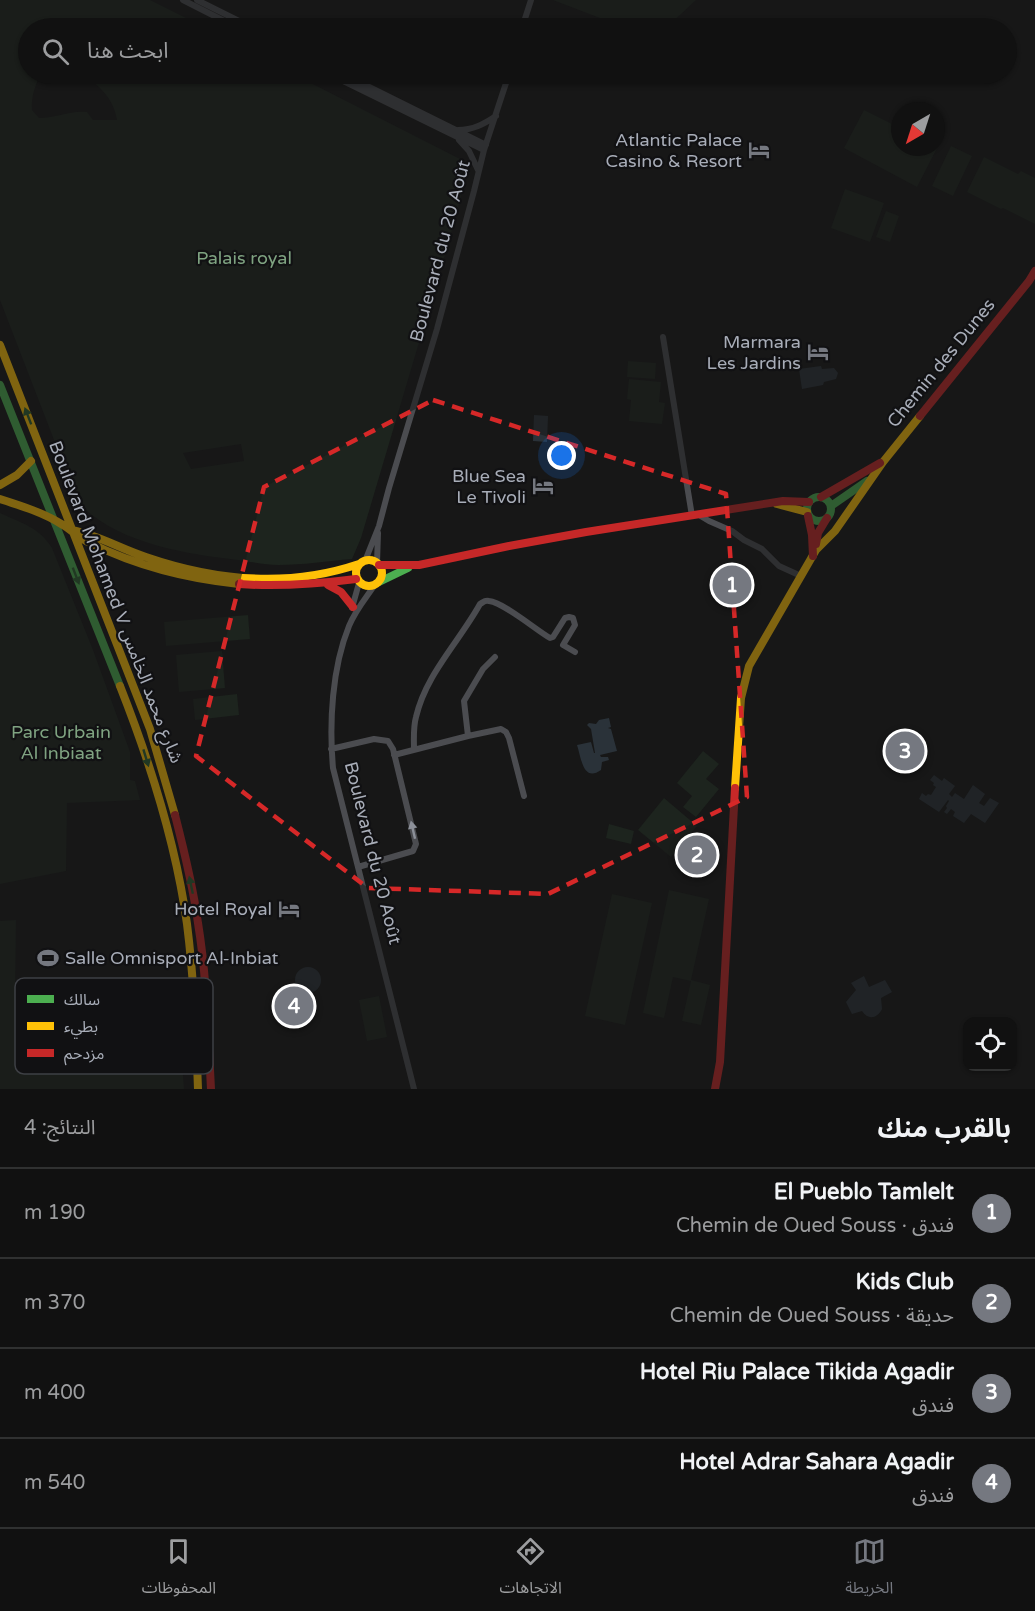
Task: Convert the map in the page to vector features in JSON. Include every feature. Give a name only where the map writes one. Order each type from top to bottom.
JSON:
[{"type":"street","points":[[183,0],[218,18]]},
{"type":"street","points":[[197,0],[234,18]]},
{"type":"street","points":[[525,18],[531,0]]},
{"type":"street","name":"Boulevard du 20 Août","points":[[350,84],[455,133]]},
{"type":"street","name":"Boulevard du 20 Août","points":[[362,84],[485,148],[437,329],[388,488],[379,526],[378,564],[414,566]]},
{"type":"street","points":[[485,148],[506,84]]},
{"type":"street","points":[[478,170],[469,151],[455,133],[471,129],[496,116]]},
{"type":"street","name":"Chemin des Dunes","points":[[815,553],[842,522],[883,462],[1035,271]]},
{"type":"street","points":[[663,338],[695,515],[732,531],[762,549],[779,566],[801,576]]},
{"type":"street","name":"Boulevard Mohamed V شارع محمد الخامس","points":[[0,345],[150,729],[178,825],[193,894],[204,978]]},
{"type":"street","name":"Boulevard Mohamed V شارع محمد الخامس","points":[[0,385],[138,731],[166,828],[186,922],[191,978]]},
{"type":"street","points":[[0,485],[13,479],[31,461]]},
{"type":"street","points":[[815,553],[808,514],[809,502],[814,497],[821,497],[883,462]]},
{"type":"street","name":"Chemin des Dunes","points":[[831,506],[873,476]]},
{"type":"street","points":[[715,1089],[720,1062],[736,762],[742,692],[753,657],[815,553],[818,533],[830,513],[831,506],[821,497]]},
{"type":"street","points":[[0,499],[54,518],[90,544],[159,569],[197,578],[256,586],[296,586],[358,581]]},
{"type":"street","name":"Boulevard du 20 Août","points":[[350,624],[358,608],[376,585],[414,566],[564,536],[790,500],[809,502]]},
{"type":"street","name":"Boulevard du 20 Août","points":[[774,503],[798,508],[808,514]]},
{"type":"street","points":[[808,514],[817,521],[826,518]]},
{"type":"street","name":"Boulevard du 20 Août","points":[[362,562],[379,526]]},
{"type":"street","points":[[72,530],[87,533],[164,563],[221,576],[261,579],[305,577],[343,571],[362,562],[371,560],[378,564],[382,574],[376,585],[366,587],[358,581],[355,573],[362,562]]},
{"type":"street","name":"Boulevard du 20 Août","points":[[358,581],[350,624],[336,671],[331,715],[333,768],[414,1089]]},
{"type":"street","points":[[324,584],[341,592],[352,607]]},
{"type":"street","points":[[414,750],[416,718],[426,690],[434,674],[484,601],[495,602],[550,638],[565,618],[573,618],[575,625],[563,645],[575,652]]},
{"type":"street","points":[[468,736],[464,701],[483,669],[495,657]]},
{"type":"street","points":[[394,755],[501,729],[509,738],[524,796]]},
{"type":"street","points":[[331,749],[374,739],[383,739],[391,744],[416,844],[416,849],[409,853],[358,867]]},
{"type":"street","name":"Boulevard Mohamed V شارع محمد الخامس","points":[[197,1074],[198,1089]]},
{"type":"street","name":"Boulevard Mohamed V شارع محمد الخامس","points":[[210,1074],[211,1089]]},
{"type":"highlighted area","points":[[433,400],[726,494],[747,797],[548,894],[368,888],[196,756],[264,487]]},
{"type":"green space","name":"Palais royal","points":[[0,0],[150,0],[186,18],[18,18],[18,84],[36,84],[32,110],[39,118],[87,112],[93,120],[117,120],[109,99],[95,84],[313,84],[462,160],[465,181],[447,248],[361,538],[352,559],[274,565],[174,550],[131,537],[111,528],[78,502],[0,300]],"holes":[[[241,444],[244,461],[191,469],[183,453]]]},
{"type":"green space","points":[[553,0],[696,0],[677,18],[600,18]]},
{"type":"green space","points":[[864,110],[891,124],[891,156],[933,156],[917,187],[844,148]]},
{"type":"green space","points":[[951,146],[972,156],[953,196],[932,186]]},
{"type":"green space","points":[[984,157],[1018,174],[1021,171],[1035,178],[1035,224],[967,192]]},
{"type":"green space","points":[[845,189],[884,203],[870,242],[831,228]]},
{"type":"green space","points":[[886,211],[899,216],[890,242],[876,237]]},
{"type":"green space","points":[[628,361],[656,363],[655,379],[627,377]]},
{"type":"green space","points":[[629,379],[661,382],[659,402],[665,403],[662,424],[629,421],[631,400],[627,399]]},
{"type":"green space","name":"Parc Urbain Al Inbiaat","points":[[0,513],[35,530],[52,548],[93,650],[130,752],[130,780],[135,781],[140,800],[67,803],[66,871],[0,884]]},
{"type":"green space","points":[[248,615],[250,639],[166,646],[164,622]]},
{"type":"green space","points":[[222,651],[225,688],[179,692],[176,655]]},
{"type":"green space","points":[[237,694],[239,715],[195,720],[193,699]]},
{"type":"green space","points":[[703,751],[719,764],[706,779],[719,789],[696,817],[683,807],[692,796],[677,783]]},
{"type":"green space","points":[[664,798],[697,826],[671,857],[638,830]]},
{"type":"green space","points":[[609,824],[634,831],[631,844],[606,838]]},
{"type":"green space","points":[[669,890],[709,899],[691,980],[710,985],[701,1025],[682,1021],[691,981],[673,977],[664,1018],[643,1013]]},
{"type":"green space","points":[[612,894],[652,903],[625,1025],[585,1016]]},
{"type":"green space","points":[[16,920],[15,1074],[183,1074],[184,1089],[0,1089],[0,921]]},
{"type":"green space","points":[[379,996],[387,1037],[367,1041],[359,1000]]},
{"type":"shaded area","points":[[821,366],[822,369],[834,368],[838,373],[836,379],[824,382],[823,385],[802,389],[799,369]]},
{"type":"shaded area","points":[[534,415],[548,416],[547,442],[533,441]]},
{"type":"shaded area","points":[[609,718],[611,727],[608,728],[611,729],[617,751],[600,755],[608,757],[609,760],[602,762],[601,770],[590,773],[584,767],[577,745],[591,742],[595,753],[591,729],[587,725]]},
{"type":"shaded area","points":[[934,775],[942,781],[944,778],[955,786],[949,794],[952,797],[955,793],[964,799],[973,785],[985,794],[979,803],[984,806],[990,798],[999,803],[985,823],[971,814],[964,823],[953,816],[955,812],[951,809],[947,814],[944,812],[948,800],[939,812],[919,799],[922,793],[926,796],[931,795],[936,787],[930,780]]},
{"type":"shaded area","points":[[308,967],[317,971],[321,980],[317,989],[308,993],[299,989],[295,980],[299,971]]},
{"type":"shaded area","points":[[864,976],[869,987],[885,980],[892,992],[881,998],[882,1009],[878,1015],[872,1017],[862,1011],[852,1014],[846,1002],[856,990],[851,983]]},
{"type":"traffic: fast","points":[[0,385],[120,686]]},
{"type":"traffic: fast","points":[[831,506],[867,481]]},
{"type":"traffic: fast","points":[[819,497],[828,500],[831,509],[828,518],[819,521],[810,518],[807,509],[810,500],[819,497]]},
{"type":"traffic: fast","points":[[379,582],[408,568]]},
{"type":"traffic: slow","points":[[0,345],[150,729],[175,815]]},
{"type":"traffic: slow","points":[[735,788],[741,698],[749,666],[816,550],[835,531],[883,462],[920,416]]},
{"type":"traffic: slow","points":[[0,485],[17,475],[31,461]]},
{"type":"traffic: slow","points":[[0,499],[48,517],[86,541],[144,565],[201,579],[239,584]]},
{"type":"traffic: slow","points":[[777,504],[807,512]]},
{"type":"traffic: slow","points":[[72,530],[172,565],[225,576],[279,579],[332,572],[359,564]]},
{"type":"traffic: slow","points":[[369,560],[379,563],[382,573],[379,583],[369,586],[359,583],[356,573],[359,563],[369,560]]},
{"type":"traffic: slow","points":[[120,686],[142,744],[169,834],[187,924],[192,978]]},
{"type":"traffic: slow","points":[[197,1074],[198,1089]]},
{"type":"traffic: jam","points":[[920,416],[1035,271]]},
{"type":"traffic: jam","points":[[821,497],[880,463]]},
{"type":"traffic: jam","points":[[379,565],[419,565],[586,532],[783,501],[809,502]]},
{"type":"traffic: jam","points":[[808,516],[813,556]]},
{"type":"traffic: jam","points":[[816,544],[818,533],[827,518]]},
{"type":"traffic: jam","points":[[239,584],[298,584],[356,579]]},
{"type":"traffic: jam","points":[[328,585],[341,592],[353,607]]},
{"type":"traffic: jam","points":[[715,1089],[720,1062],[735,788]]},
{"type":"traffic: jam","points":[[175,815],[196,909],[204,978]]},
{"type":"traffic: jam","points":[[210,1074],[211,1089]]},
{"type":"place","name":"Atlantic Palace Casino & Resort","points":[[759,150]]},
{"type":"place","name":"Marmara Les Jardins","points":[[818,352]]},
{"type":"place","name":"Blue Sea Le Tivoli","points":[[543,486]]},
{"type":"place","name":"El Pueblo Tamlelt","points":[[732,585]]},
{"type":"place","name":"Hotel Riu Palace Tikida Agadir","points":[[905,751]]},
{"type":"place","name":"Kids Club","points":[[697,855]]},
{"type":"place","name":"Hotel Royal","points":[[289,909]]},
{"type":"place","name":"Salle Omnisport Al-Inbiat","points":[[48,958]]},
{"type":"place","name":"Hotel Adrar Sahara Agadir","points":[[294,1006]]}]
